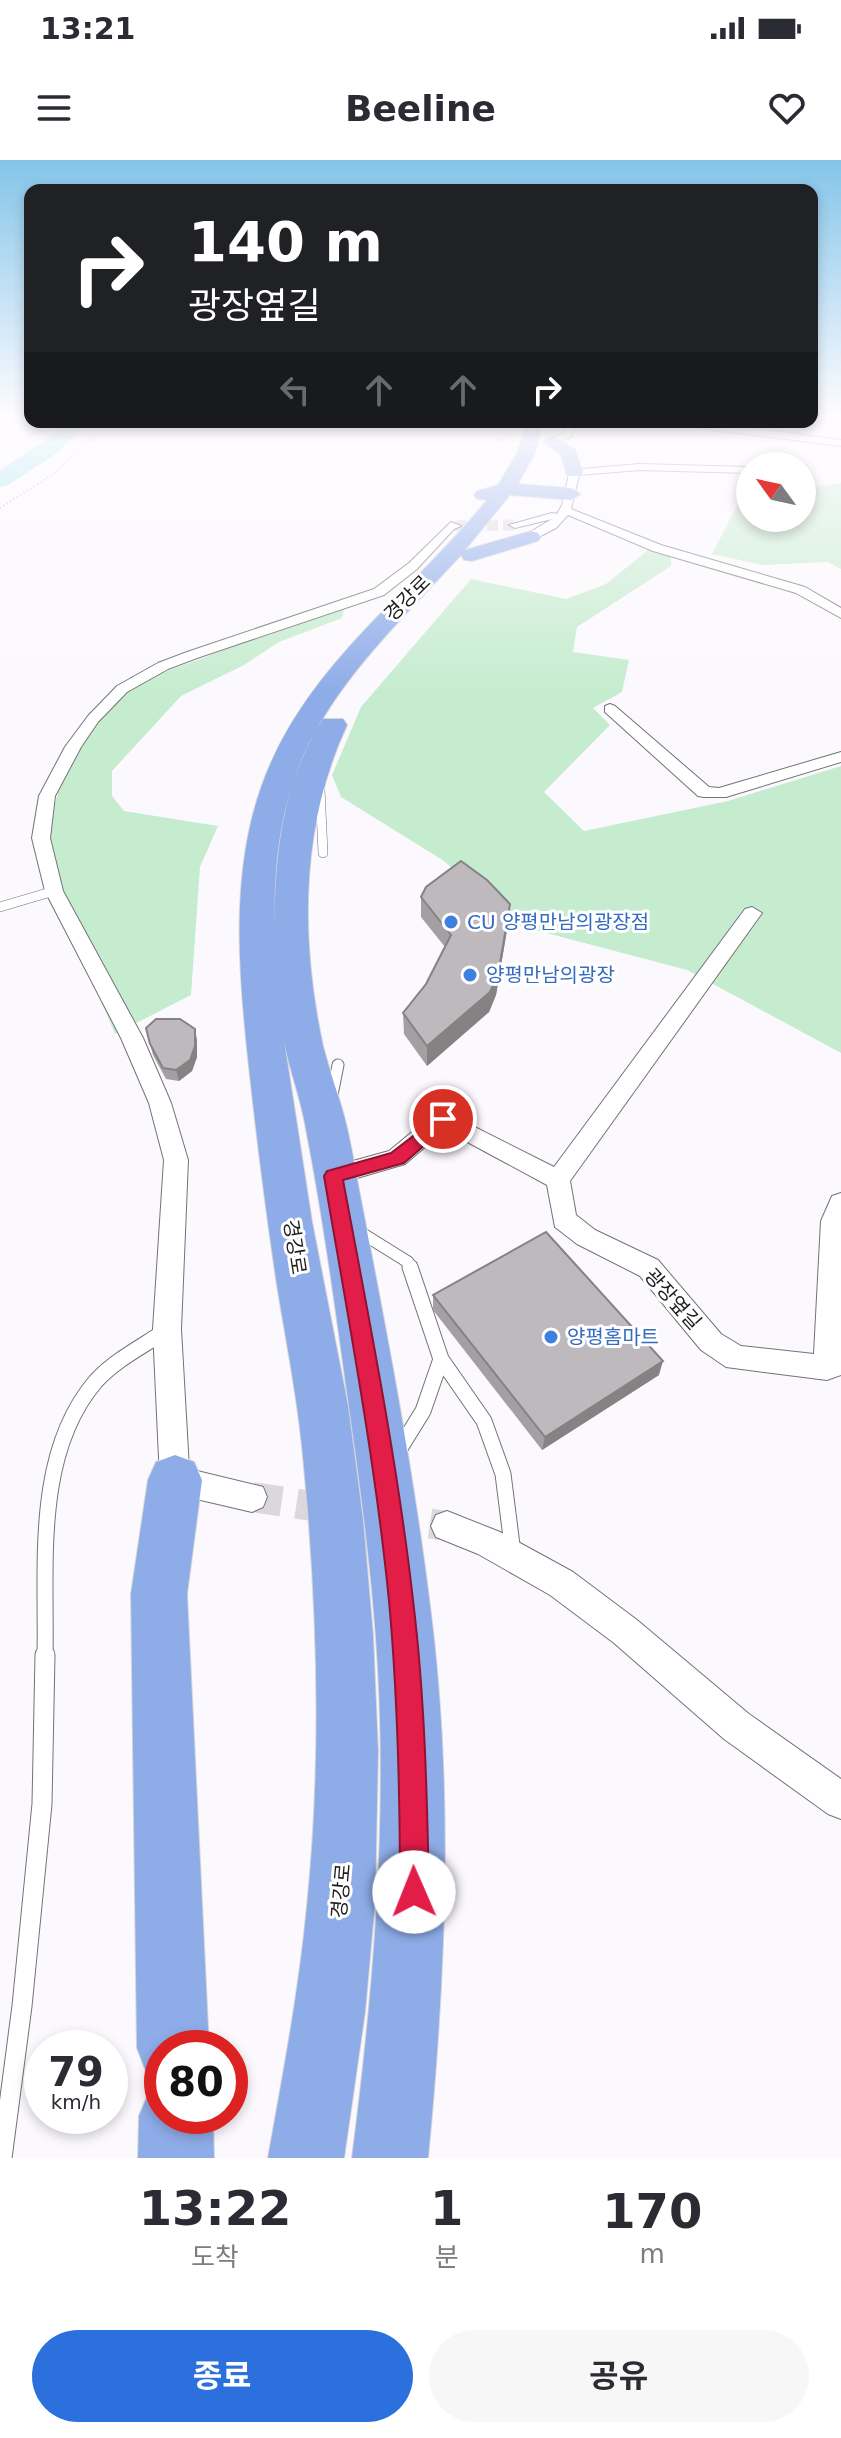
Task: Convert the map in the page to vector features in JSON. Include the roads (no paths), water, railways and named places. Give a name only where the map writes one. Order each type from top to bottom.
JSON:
[{"type":"highway","name":"경강로","points":[[306,2158],[325,2041],[344,1870],[348,1724],[341,1584],[323,1406],[298,1270],[264,1034],[259,944],[261,866],[275,787],[304,722],[343,667],[455,543],[536,508]]},
{"type":"highway","name":"경강로","points":[[390,2158],[402,2053],[414,1892],[409,1695],[401,1600],[384,1477],[326,1127],[303,1041],[293,922],[298,831],[306,791],[319,756],[332,726],[455,543]]},
{"type":"highway","points":[[379,592],[455,543]]},
{"type":"highway","points":[[172,2030],[159,1594],[175,1480]]},
{"type":"highway","points":[[176,2134],[176,2158]]},
{"type":"street","points":[[536,508],[596,519],[657,548],[804,590],[827,602],[841,614]]},
{"type":"street","points":[[252,1497],[175,1480],[167,1329],[176,1160],[160,1103],[132,1038],[54,891],[41,838],[47,796],[73,747],[107,703],[122,689],[163,666],[379,592],[413,566],[455,543]]},
{"type":"street","points":[[610,709],[704,792],[720,793],[841,757]]},
{"type":"street","points":[[333,1176],[397,1158],[443,1119],[558,1180],[752,913]]},
{"type":"street","name":"광장옆길","points":[[558,1180],[564,1220],[586,1237],[649,1268],[711,1342],[736,1358],[834,1364]]},
{"type":"street","points":[[834,1364],[834,1221],[841,1203]]},
{"type":"street","points":[[447,1526],[513,1553],[592,1603],[725,1718],[841,1801]]},
{"type":"lane","points":[[319,756],[323,853]]},
{"type":"lane","points":[[0,907],[54,891]]},
{"type":"lane","points":[[326,1127],[338,1065]]},
{"type":"lane","points":[[341,1220],[408,1262],[441,1359],[484,1421],[503,1474],[513,1553]]},
{"type":"lane","points":[[2,2158],[22,2006],[42,1804],[49,1500],[53,1477],[58,1453],[73,1418],[98,1379],[167,1329]]},
{"type":"lane","points":[[384,1477],[423,1411],[441,1359]]},
{"type":"tunnel","points":[[455,526],[515,525]]},
{"type":"tunnel","points":[[252,1497],[447,1526]]},
{"type":"place","name":"CU 양평만남의광장점","points":[[451,922]]},
{"type":"place","name":"양평만남의광장","points":[[470,975]]},
{"type":"place","name":"양평홈마트","points":[[551,1337]]}]
